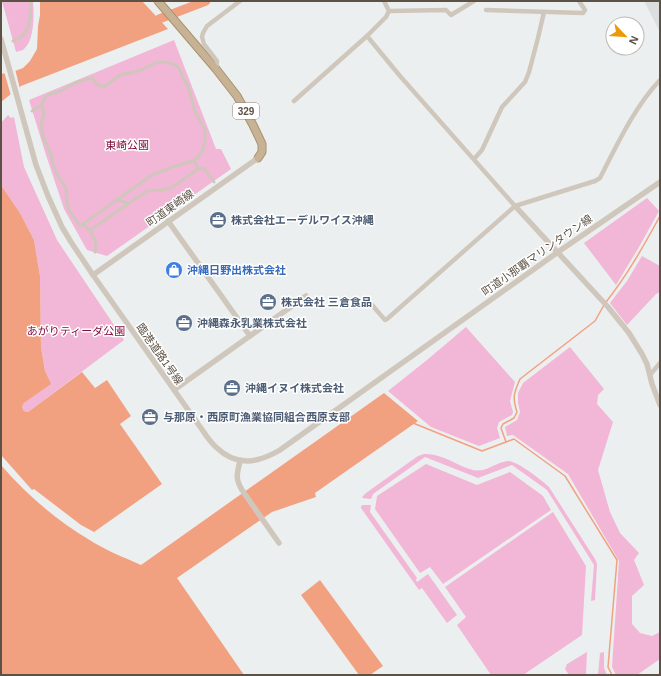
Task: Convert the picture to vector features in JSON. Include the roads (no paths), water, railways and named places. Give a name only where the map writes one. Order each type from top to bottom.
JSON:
[{"type":"highway","name":"329","points":[[160,3],[237,96],[262,144],[262,152],[258,158]]},
{"type":"street","points":[[13,41],[25,34],[28,29],[30,23],[31,1]]},
{"type":"street","points":[[216,69],[217,61],[204,44],[202,37],[203,33],[207,26],[240,1]]},
{"type":"street","points":[[384,1],[389,11]]},
{"type":"street","points":[[389,11],[446,10],[451,15],[474,1]]},
{"type":"street","points":[[486,10],[583,12],[585,10],[580,1]]},
{"type":"street","points":[[294,101],[367,36],[386,17],[389,11]]},
{"type":"street","points":[[474,159],[482,150],[502,107],[525,82],[529,72],[544,12]]},
{"type":"street","points":[[367,36],[400,76],[515,206],[606,304],[629,333],[642,354],[660,405]]},
{"type":"street","name":"臨港道路1号線","points":[[1,39],[36,165],[52,206],[71,242],[216,448],[230,457],[240,461]]},
{"type":"street","points":[[155,63],[174,64],[180,70],[189,90],[195,112],[204,128],[205,142],[203,150],[198,158],[194,160],[152,175],[80,226],[69,210],[66,188],[58,176],[53,164],[52,154],[43,137],[41,124],[44,114],[42,105],[43,101],[48,95],[61,91],[80,81],[92,78],[97,85],[105,86],[120,75],[139,70],[155,63]]},
{"type":"street","points":[[366,298],[385,320],[387,320],[515,206],[595,181],[600,178],[635,114],[648,94],[660,80]]},
{"type":"street","points":[[32,111],[42,105]]},
{"type":"street","name":"町道東崎線","points":[[93,275],[258,158]]},
{"type":"street","points":[[194,160],[198,169]]},
{"type":"street","points":[[90,230],[147,191],[170,188],[198,169],[204,168],[214,182]]},
{"type":"street","points":[[141,182],[147,191]]},
{"type":"street","name":"町道小那覇マリンタウン線","points":[[240,461],[252,461],[273,454],[558,252],[660,182]]},
{"type":"street","points":[[116,200],[130,203]]},
{"type":"street","points":[[168,221],[250,336]]},
{"type":"street","points":[[83,224],[90,230],[96,246],[95,252]]},
{"type":"street","points":[[174,390],[306,296]]},
{"type":"street","points":[[650,375],[660,363]]},
{"type":"street","points":[[240,461],[237,482],[279,543]]},
{"type":"waterway","points":[[159,19],[206,1]]},
{"type":"waterway","points":[[606,302],[628,271],[660,216]]},
{"type":"waterway","points":[[413,423],[482,451],[506,442],[501,428],[503,424],[514,418],[517,412],[514,395],[520,379],[595,321],[604,305]]},
{"type":"waterway","points":[[506,442],[514,439],[565,476],[617,560],[608,667],[612,675]]},
{"type":"place","name":"株式会社エーデルワイス沖縄","points":[[218,220]]},
{"type":"place","name":"沖縄日野出株式会社","points":[[174,270]]},
{"type":"place","name":"株式会社 三倉食品","points":[[268,302]]},
{"type":"place","name":"沖縄森永乳業株式会社","points":[[184,323]]},
{"type":"place","name":"沖縄イヌイ株式会社","points":[[232,388]]},
{"type":"place","name":"与那原・西原町漁業協同組合西原支部","points":[[150,417]]},
{"type":"park label","name":"東崎公園","points":[[127,145]]},
{"type":"park label","name":"あがりティーダ公園","points":[[76,331]]}]
